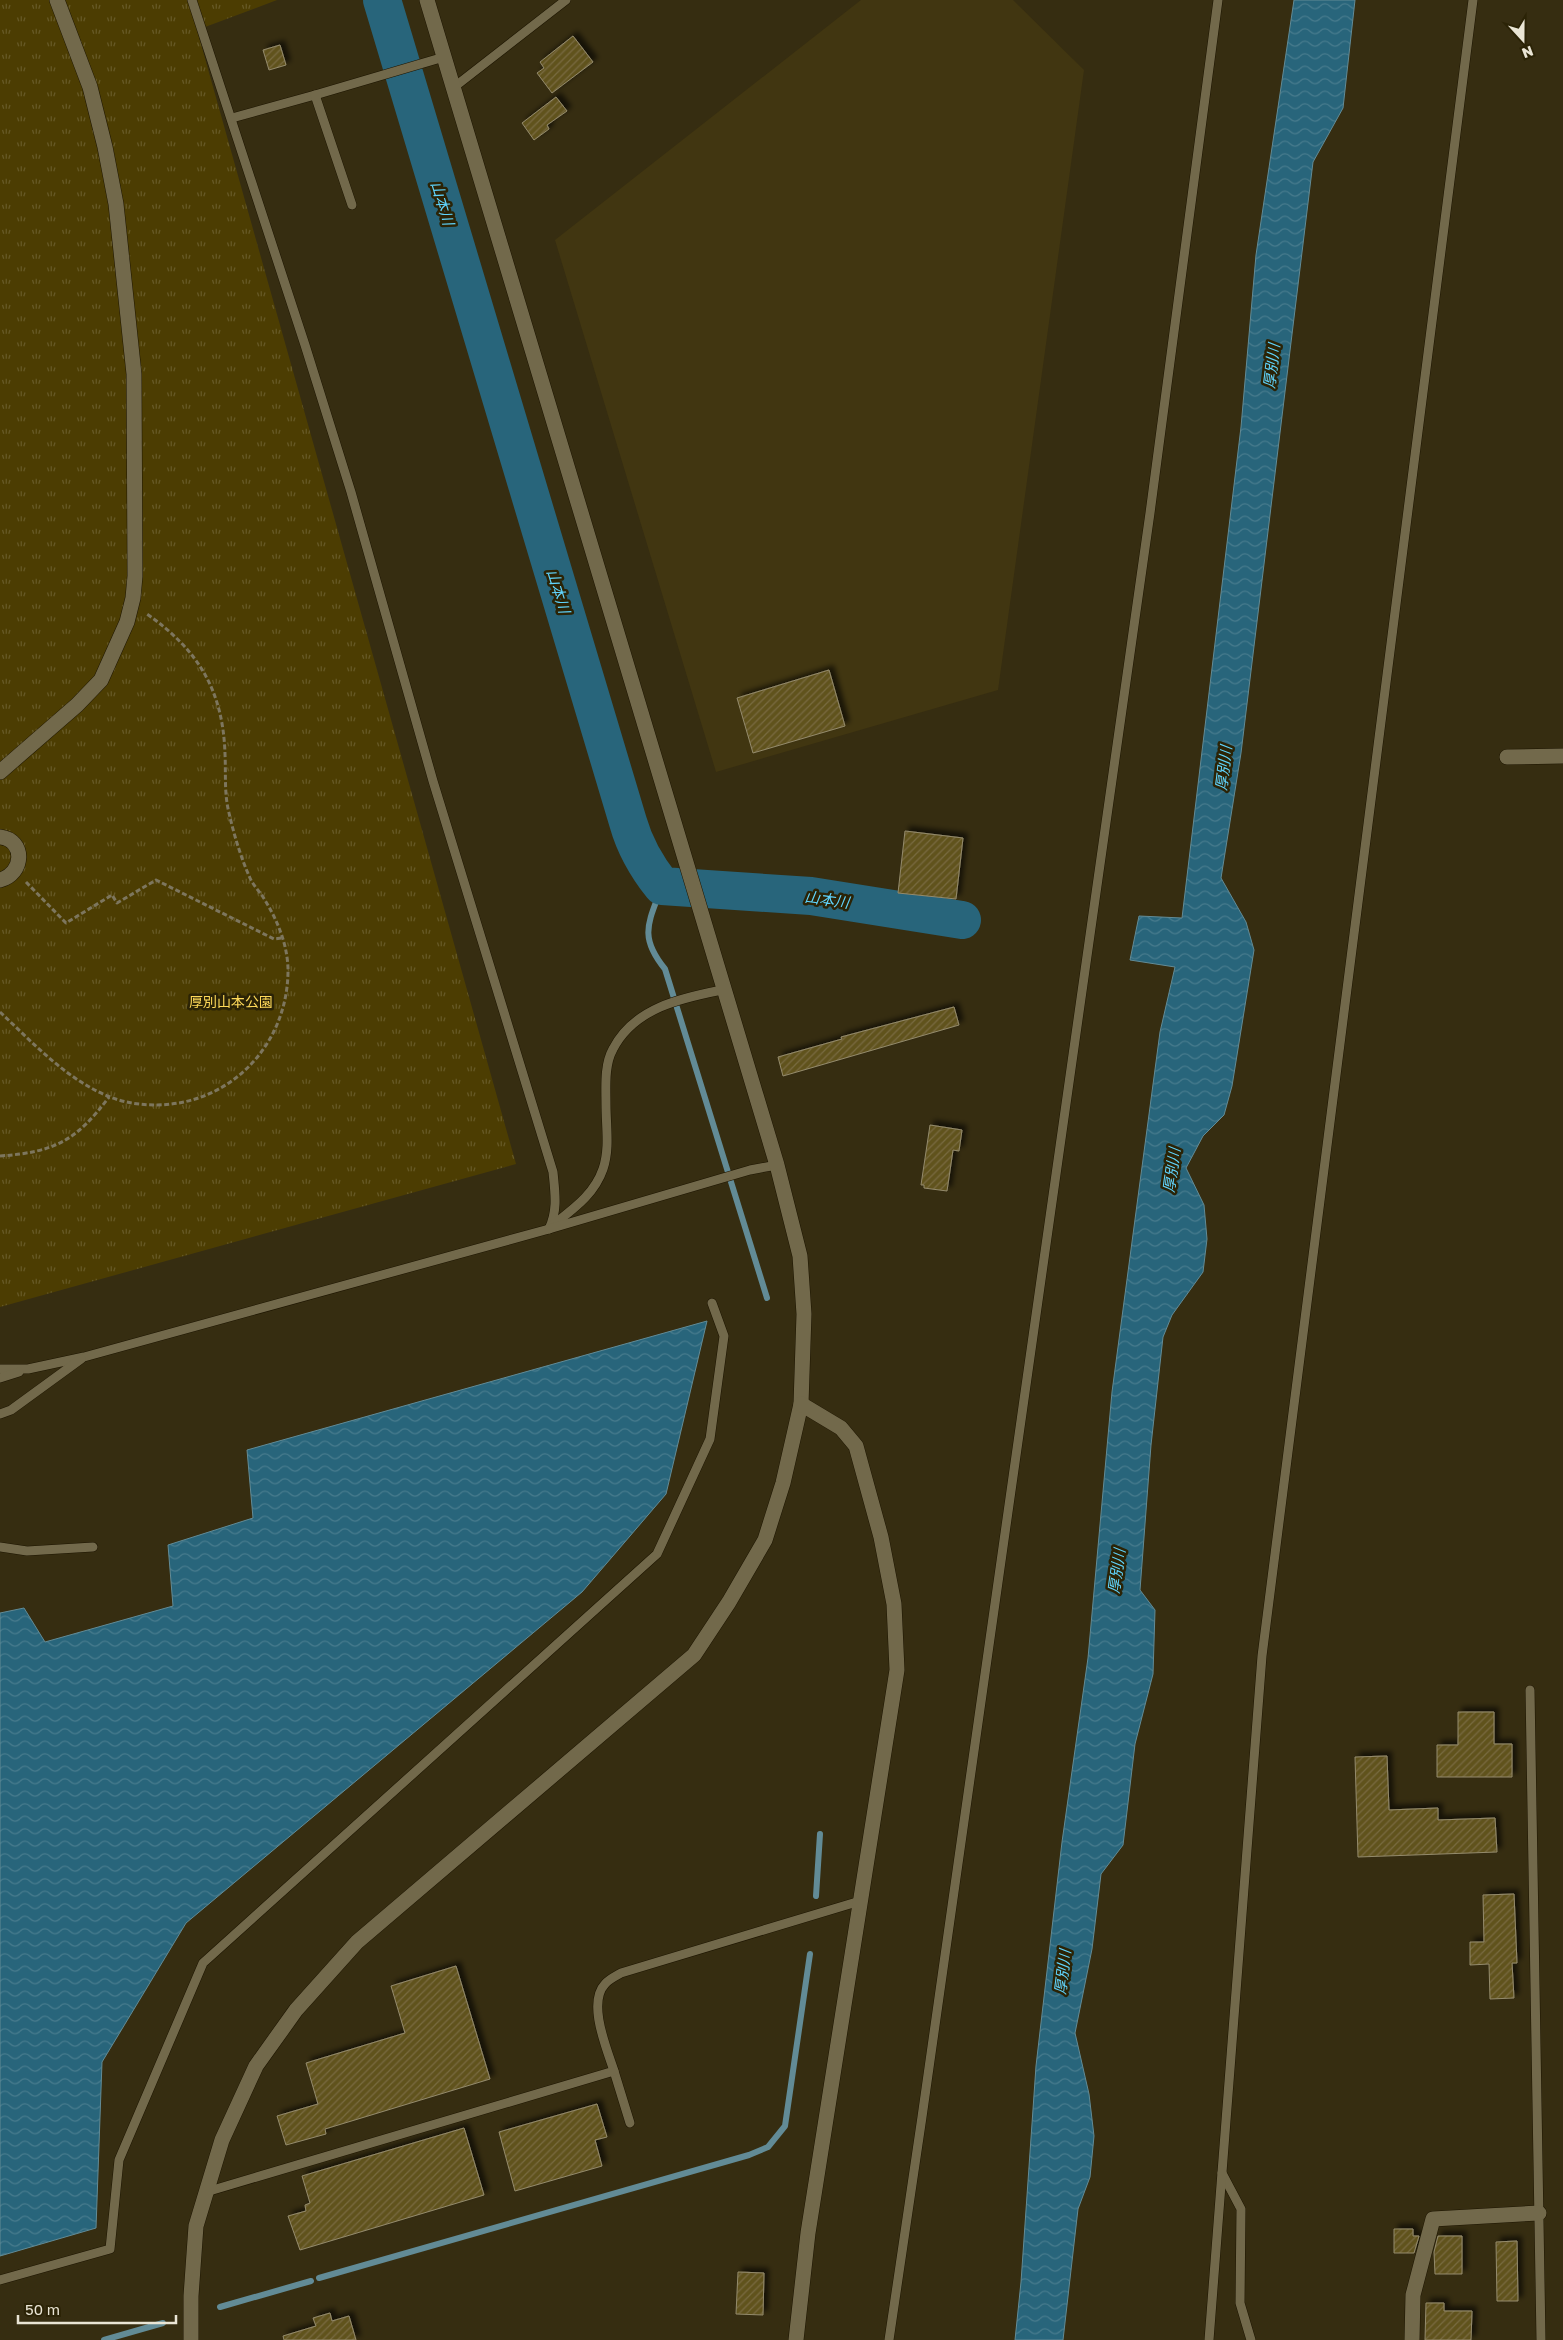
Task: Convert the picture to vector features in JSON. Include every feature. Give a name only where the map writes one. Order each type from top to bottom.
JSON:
[{"type":"street","points":[[0,772],[76,705],[101,680],[120,640],[132,604],[135,576],[134,374],[116,204],[105,147],[90,87],[58,0]]},
{"type":"street","points":[[191,2340],[191,2296],[196,2226],[222,2140],[256,2066],[296,2010],[357,1942],[694,1655],[729,1602],[765,1540],[784,1483],[802,1404],[804,1314],[800,1256],[777,1165],[722,990],[427,0]]},
{"type":"street","points":[[1507,757],[1563,756]]},
{"type":"street","points":[[0,837],[10,840],[19,851],[20,860],[15,871],[0,880]]},
{"type":"street","points":[[796,2340],[808,2233],[897,1670],[894,1604],[881,1537],[856,1446],[841,1428],[802,1404]]},
{"type":"street","points":[[1412,2340],[1412,2295],[1433,2219],[1539,2214]]},
{"type":"lane","points":[[192,0],[232,118],[348,482],[433,781],[552,1172],[556,1201],[555,1217],[549,1229]]},
{"type":"lane","points":[[452,88],[566,0]]},
{"type":"lane","points":[[889,2340],[1144,552],[1218,0]]},
{"type":"lane","points":[[1209,2340],[1262,1656],[1473,0]]},
{"type":"lane","points":[[232,118],[444,57]]},
{"type":"lane","points":[[315,95],[352,205]]},
{"type":"lane","points":[[549,1229],[584,1200],[595,1185],[603,1169],[608,1148],[606,1076],[612,1050],[625,1031],[650,1011],[695,996],[722,990]]},
{"type":"lane","points":[[0,1378],[28,1369],[84,1357],[549,1229],[716,1179],[777,1165]]},
{"type":"lane","points":[[0,2280],[110,2249],[119,2160],[203,1963],[657,1554],[710,1439],[724,1336],[712,1303]]},
{"type":"lane","points":[[0,1414],[11,1410],[84,1357]]},
{"type":"lane","points":[[0,1369],[28,1369]]},
{"type":"lane","points":[[0,1547],[27,1551],[93,1547]]},
{"type":"lane","points":[[1530,1690],[1541,2340]]},
{"type":"lane","points":[[630,2123],[596,2008],[598,1994],[605,1983],[621,1973],[860,1902]]},
{"type":"lane","points":[[206,2192],[614,2071]]},
{"type":"lane","points":[[1222,2173],[1241,2209],[1240,2302],[1251,2340]]},
{"type":"path","points":[[0,1012],[67,1072],[89,1087],[124,1102],[168,1105],[200,1098],[232,1082],[260,1054],[278,1024],[287,990],[288,966],[278,923],[250,879],[231,821],[224,782],[225,754],[221,719],[214,691],[186,646],[167,628],[132,604]]},
{"type":"path","points":[[15,871],[66,923],[112,895],[117,903],[156,880],[274,939],[282,938]]},
{"type":"path","points":[[0,1156],[45,1150],[70,1139],[93,1119],[109,1097]]},
{"type":"shaded area","points":[[861,0],[1013,0],[1084,70],[998,690],[716,772],[555,240]]},
{"type":"green space","name":"厚別山本公園","points":[[0,0],[277,0],[197,30],[516,1164],[0,1307]]},
{"type":"water","name":"厚別川","points":[[1294,0],[1355,0],[1343,108],[1313,162],[1241,753],[1221,878],[1246,922],[1254,950],[1232,1086],[1224,1115],[1203,1136],[1186,1168],[1204,1205],[1207,1239],[1203,1272],[1172,1315],[1163,1337],[1151,1445],[1140,1590],[1155,1610],[1153,1674],[1135,1744],[1123,1845],[1101,1874],[1092,1949],[1075,2033],[1089,2094],[1094,2136],[1090,2177],[1078,2209],[1063,2340],[1015,2340],[1021,2282],[1036,2066],[1062,1842],[1088,1658],[1112,1392],[1160,1032],[1175,967],[1130,960],[1139,916],[1182,918],[1241,427],[1256,255]]},
{"type":"water","points":[[707,1321],[666,1494],[582,1592],[186,1923],[102,2062],[96,2228],[0,2256],[0,1613],[24,1608],[45,1642],[173,1606],[168,1545],[253,1518],[247,1450]]},
{"type":"building","points":[[573,36],[593,62],[552,93],[537,73],[544,68],[540,62]]},
{"type":"building","points":[[280,45],[286,65],[269,70],[263,50]]},
{"type":"building","points":[[556,97],[567,111],[547,125],[549,129],[534,140],[522,123]]},
{"type":"building","points":[[829,670],[845,726],[753,753],[737,698]]},
{"type":"building","points":[[905,831],[963,838],[956,899],[898,893]]},
{"type":"building","points":[[954,1007],[959,1025],[783,1076],[778,1057],[842,1039],[841,1037]]},
{"type":"building","points":[[930,1125],[962,1130],[959,1151],[953,1150],[947,1191],[924,1188],[924,1185],[921,1185]]},
{"type":"building","points":[[1458,1712],[1494,1712],[1494,1744],[1512,1744],[1512,1777],[1437,1777],[1437,1745],[1458,1745]]},
{"type":"building","points":[[1387,1756],[1389,1810],[1438,1808],[1438,1820],[1495,1818],[1497,1852],[1358,1857],[1355,1757]]},
{"type":"building","points":[[1514,1894],[1517,1963],[1512,1963],[1514,1998],[1490,1999],[1489,1964],[1470,1965],[1470,1942],[1484,1942],[1483,1895]]},
{"type":"building","points":[[456,1966],[490,2079],[325,2129],[326,2134],[286,2145],[277,2116],[318,2104],[306,2063],[405,2033],[391,1986]]},
{"type":"building","points":[[597,2104],[607,2137],[595,2140],[602,2166],[515,2191],[499,2132]]},
{"type":"building","points":[[464,2128],[484,2195],[300,2250],[288,2216],[306,2211],[305,2205],[310,2203],[302,2176]]},
{"type":"building","points":[[1394,2229],[1413,2229],[1413,2236],[1419,2236],[1414,2253],[1394,2253]]},
{"type":"building","points":[[1438,2236],[1462,2236],[1462,2274],[1435,2274],[1434,2252]]},
{"type":"building","points":[[1517,2241],[1518,2301],[1497,2301],[1496,2242]]},
{"type":"building","points":[[738,2272],[764,2273],[763,2315],[736,2314]]},
{"type":"building","points":[[1426,2303],[1444,2303],[1444,2311],[1472,2311],[1471,2340],[1425,2340]]},
{"type":"building","points":[[330,2313],[332,2321],[349,2316],[356,2340],[284,2340],[283,2336],[316,2326],[313,2318]]},
{"type":"waterway","name":"山本川","points":[[382,0],[628,822],[634,840],[646,864],[662,886],[811,896],[962,920]]},
{"type":"waterway","points":[[662,886],[648,929],[651,947],[665,969],[767,1298]]},
{"type":"waterway","points":[[816,1896],[820,1834]]},
{"type":"waterway","points":[[319,2278],[749,2155],[768,2147],[785,2126],[810,1954]]},
{"type":"waterway","points":[[220,2307],[311,2281]]},
{"type":"waterway","points":[[104,2340],[163,2323]]}]
